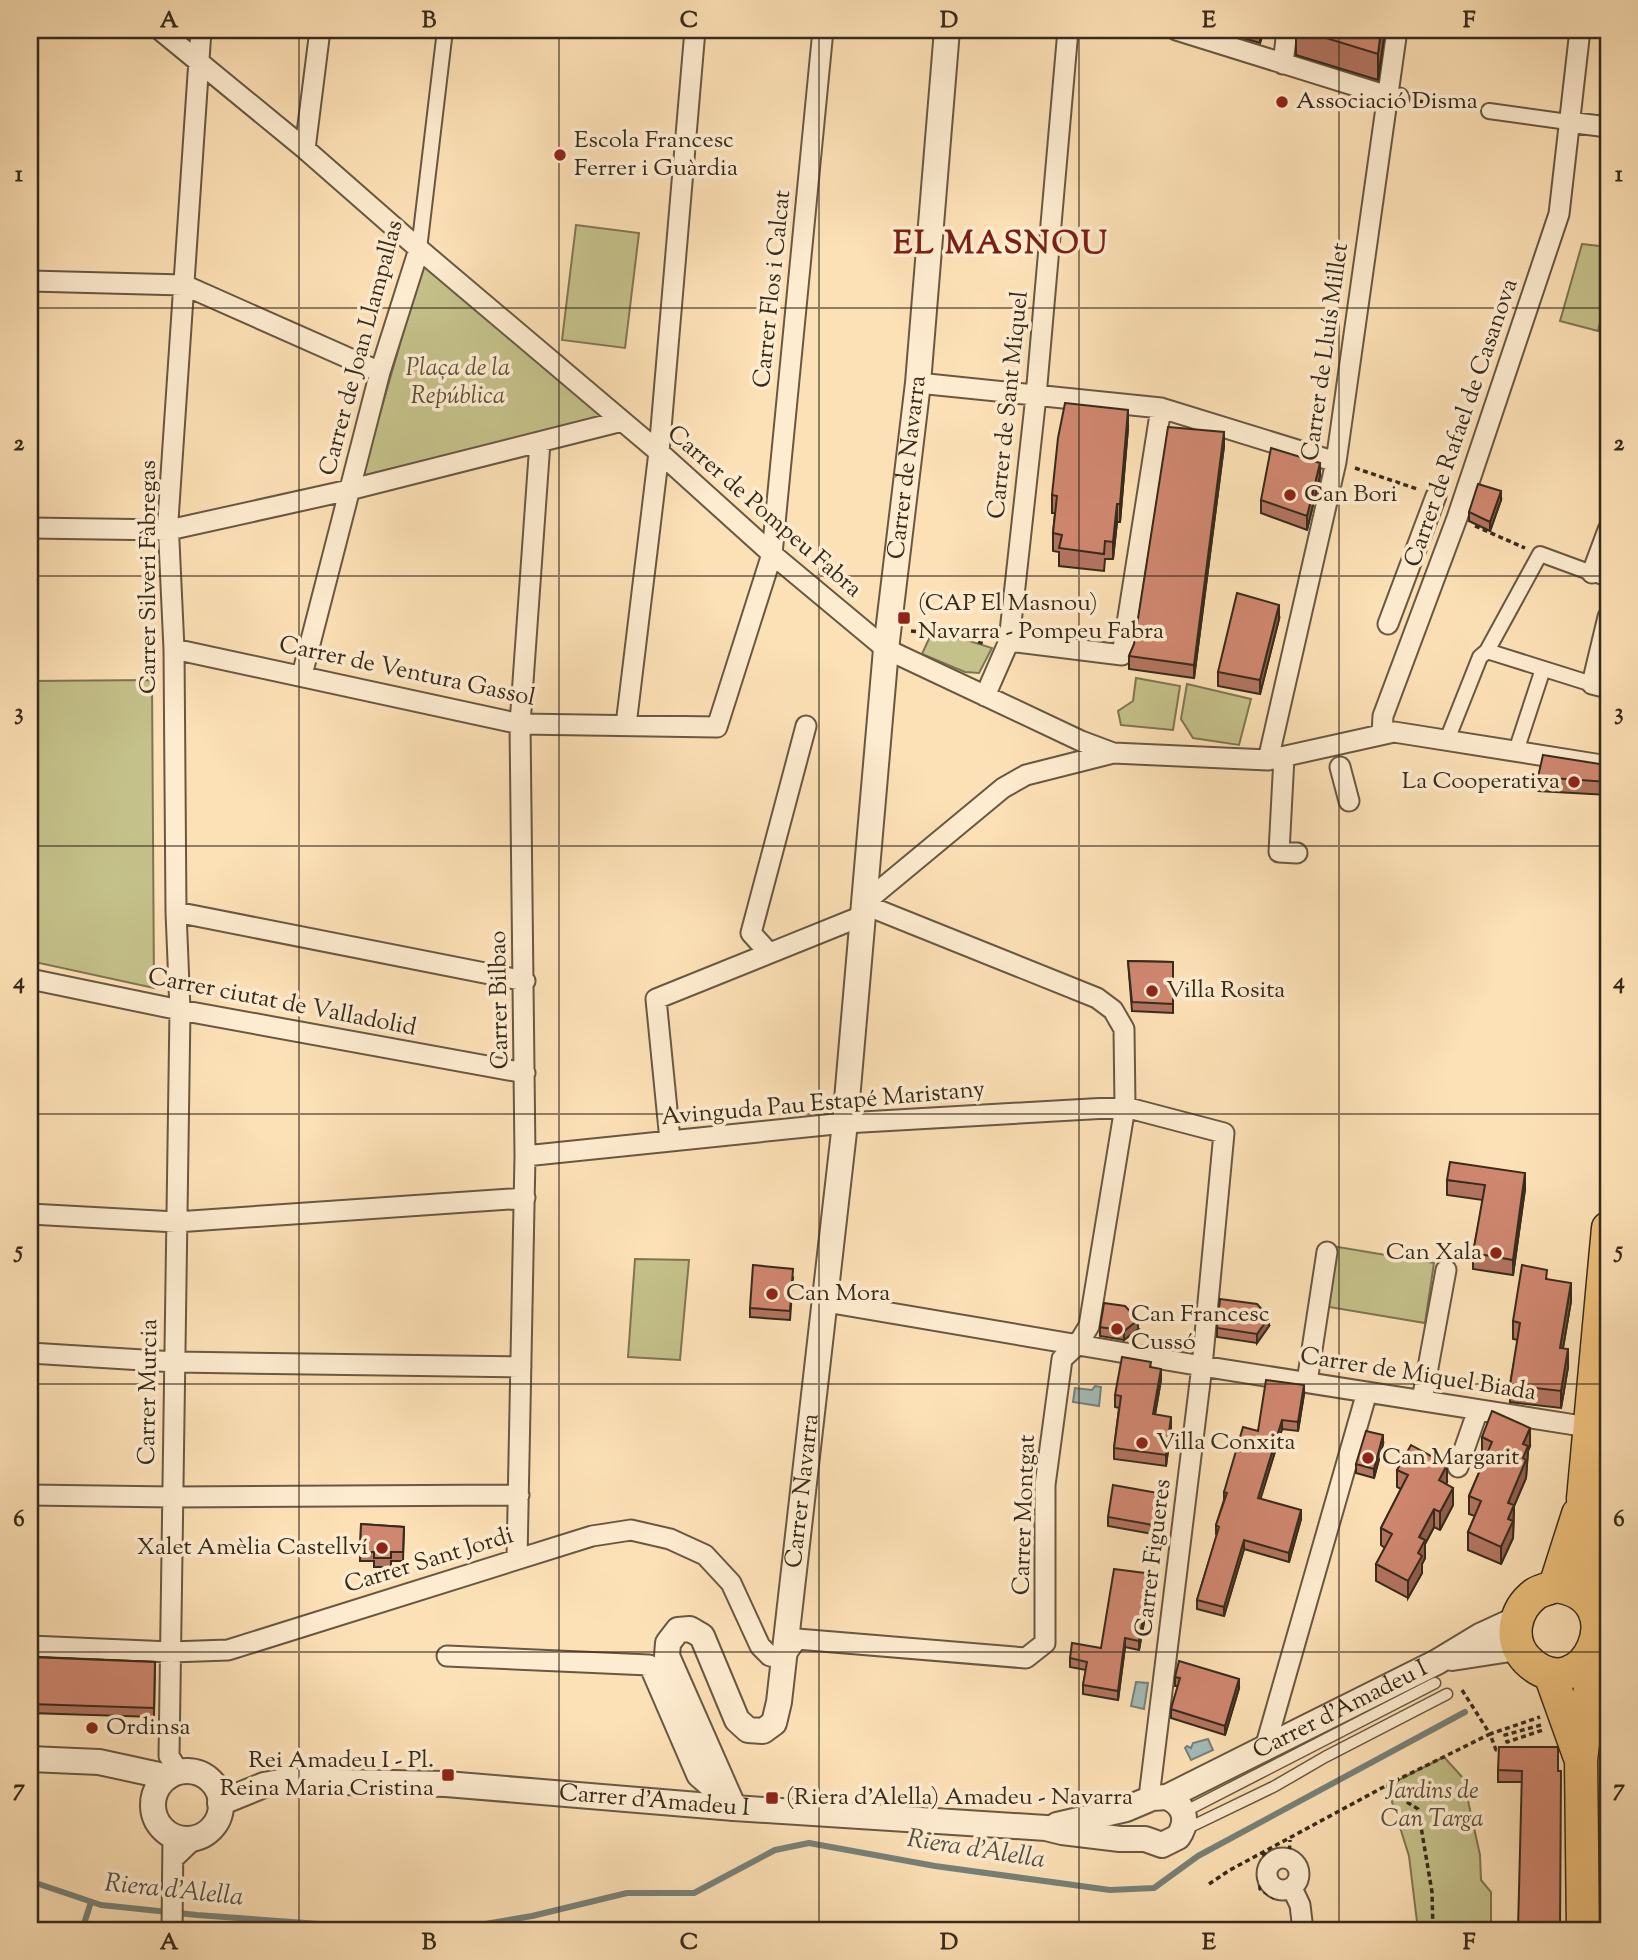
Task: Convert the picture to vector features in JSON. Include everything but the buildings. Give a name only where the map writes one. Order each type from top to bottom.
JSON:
[{"type":"main road","points":[[1592,1603],[1583,1499],[1608,1228]]},
{"type":"main road","points":[[1555,1587],[1583,1499]]},
{"type":"main road","points":[[1583,1930],[1581,1760],[1594,1655],[1600,1643],[1602,1629],[1599,1615],[1592,1603],[1582,1593],[1569,1588],[1555,1587],[1538,1592],[1524,1604],[1517,1633],[1534,1665],[1550,1674],[1575,1670],[1594,1655]]},
{"type":"main road","points":[[1550,1674],[1581,1760]]},
{"type":"street","name":"Carrer de Pompeu Fabra","points":[[160,30],[305,149],[419,250],[659,452],[772,554],[887,638],[985,696],[1113,753]]},
{"type":"street","name":"Carrer Silveri Fàbregas","points":[[180,1010],[176,912],[174,649],[169,530],[201,30]]},
{"type":"street","points":[[305,149],[320,30]]},
{"type":"street","name":"Carrer de Joan Llampallas","points":[[302,675],[380,372],[419,250],[445,30]]},
{"type":"street","points":[[626,725],[659,452],[695,30]]},
{"type":"street","name":"Carrer Flos i Calcat","points":[[717,727],[772,554],[823,30]]},
{"type":"street","name":"Carrer de Navarra","points":[[862,910],[887,638],[918,383],[947,30]]},
{"type":"street","name":"Carrer de Sant Miquel","points":[[985,696],[1007,645],[1036,396],[1068,30]]},
{"type":"street","points":[[1176,30],[1393,97]]},
{"type":"street","points":[[1283,64],[1287,30]]},
{"type":"street","name":"Carrer de Lluís Millet","points":[[1297,853],[1279,852],[1276,758],[1336,463],[1393,97],[1397,30]]},
{"type":"street","name":"Carrer de Rafael de Casanova","points":[[1382,734],[1383,716],[1457,518],[1559,214],[1580,30]]},
{"type":"street","points":[[1489,111],[1608,127]]},
{"type":"street","points":[[30,281],[184,285],[380,372]]},
{"type":"street","points":[[918,383],[1161,408],[1336,463]]},
{"type":"street","points":[[1007,645],[1122,655],[1161,408]]},
{"type":"street","points":[[30,528],[169,530],[349,490],[622,421]]},
{"type":"street","name":"Carrer Bilbao","points":[[517,1559],[525,1198],[525,981],[520,724],[540,442]]},
{"type":"street","points":[[1388,624],[1436,496]]},
{"type":"street","points":[[1447,740],[1480,657],[1487,651],[1541,554],[1600,576],[1608,530]]},
{"type":"street","points":[[1487,651],[1600,686],[1608,617]]},
{"type":"street","name":"Carrer de Ventura Gassol","points":[[174,649],[520,724],[717,727]]},
{"type":"street","points":[[1518,742],[1541,674]]},
{"type":"street","points":[[769,953],[751,933],[806,726]]},
{"type":"street","points":[[670,1140],[656,999],[769,953],[862,910],[1003,788],[1027,775],[1113,753],[1276,758],[1394,732],[1608,766]]},
{"type":"street","points":[[1340,767],[1349,801]]},
{"type":"street","name":"Carrer Montgat","points":[[789,1645],[1026,1658],[1045,1643],[1045,1485],[1062,1359],[1078,1344],[1089,1326],[1125,1107],[1124,1029],[1113,1010],[1097,998],[862,910]]},
{"type":"street","name":"Carrer Navarra","points":[[734,1808],[667,1656],[668,1643],[678,1630],[690,1629],[702,1636],[737,1720],[748,1730],[764,1731],[774,1723],[789,1645],[845,1123],[862,910]]},
{"type":"street","points":[[176,912],[525,981]]},
{"type":"street","name":"Carrer ciutat de Valladolid","points":[[30,979],[180,1010],[525,1073]]},
{"type":"street","name":"Carrer Murcia","points":[[173,1774],[169,1756],[180,1010]]},
{"type":"street","name":"Avinguda Pau Estapé Maristany","points":[[525,1156],[845,1123],[1125,1107]]},
{"type":"street","name":"Carrer Figueres","points":[[1125,1107],[1224,1133],[1202,1366],[1150,1789],[1168,1808]]},
{"type":"street","points":[[30,1214],[176,1222],[525,1198]]},
{"type":"street","points":[[1307,1382],[1327,1252]]},
{"type":"street","points":[[1422,1401],[1446,1270]]},
{"type":"street","name":"Carrer de Miquel Biada","points":[[826,1302],[1202,1366],[1588,1427]]},
{"type":"street","points":[[30,1353],[175,1362],[521,1367]]},
{"type":"street","points":[[1265,1748],[1367,1392]]},
{"type":"street","points":[[1458,1467],[1478,1410]]},
{"type":"street","points":[[30,1495],[519,1496]]},
{"type":"street","name":"Carrer Sant Jordi","points":[[30,1646],[172,1652],[228,1650],[592,1536],[631,1530],[670,1539],[705,1555],[731,1583],[760,1646],[770,1656],[789,1645]]},
{"type":"street","name":"Carrer d'Amadeu I","points":[[1046,1828],[1168,1808],[1203,1791],[1240,1761],[1265,1748],[1438,1671],[1480,1636],[1517,1633]]},
{"type":"street","points":[[447,1656],[649,1665],[697,1776],[734,1808]]},
{"type":"street","points":[[30,1759],[99,1762],[173,1774],[197,1773],[206,1777],[264,1785]]},
{"type":"street","points":[[99,1762],[154,1798]]},
{"type":"street","points":[[173,1774],[161,1783],[154,1798],[153,1810],[164,1830],[181,1844]]},
{"type":"street","points":[[181,1844],[206,1833],[219,1814],[218,1793],[206,1777]]},
{"type":"street","name":"Carrer d'Amadeu I","points":[[264,1785],[285,1781],[446,1784],[734,1808],[1046,1828],[1120,1839],[1146,1839],[1162,1845],[1171,1843],[1168,1808]]},
{"type":"street","points":[[220,1803],[264,1785]]},
{"type":"street","points":[[1146,1839],[1137,1825],[1140,1809],[1168,1808]]},
{"type":"street","points":[[172,1930],[181,1844]]},
{"type":"street","points":[[1289,1849],[1300,1872],[1298,1881],[1287,1891],[1276,1889],[1268,1882],[1267,1871],[1273,1861],[1283,1858],[1289,1849]]},
{"type":"street","points":[[1292,1888],[1300,1905],[1303,1930]]},
{"type":"lane","points":[[1168,1808],[1438,1671]]},
{"type":"lane","points":[[1168,1808],[1275,1786],[1447,1694]]},
{"type":"path","points":[[1393,97],[1489,111]]},
{"type":"path","points":[[1336,463],[1436,496]]},
{"type":"path","points":[[1457,518],[1541,554]]},
{"type":"path","points":[[887,638],[963,636],[1007,645]]},
{"type":"path","points":[[1438,1671],[1490,1734],[1496,1750],[1509,1749]]},
{"type":"path","points":[[1209,1884],[1230,1870],[1289,1849],[1391,1783],[1490,1734],[1527,1721]]},
{"type":"path","points":[[1544,1730],[1507,1742],[1505,1735],[1550,1722]]},
{"type":"path","points":[[1391,1783],[1399,1797],[1418,1809],[1432,1892],[1433,1930]]},
{"type":"green space","points":[[576,225],[639,233],[625,348],[562,340]]},
{"type":"green space","points":[[1582,244],[1608,247],[1608,292],[1598,331],[1560,321]]},
{"type":"green space","name":"Plaça de la República","points":[[423,264],[603,417],[362,476]]},
{"type":"green space","points":[[931,634],[960,638],[992,648],[979,673],[965,672],[922,654]]},
{"type":"green space","points":[[1136,678],[1180,686],[1173,730],[1121,725],[1118,711],[1133,701]]},
{"type":"green space","points":[[152,680],[154,988],[30,961],[30,681]]},
{"type":"green space","points":[[1187,684],[1251,699],[1239,745],[1193,738],[1181,719]]},
{"type":"green space","points":[[1332,1246],[1434,1263],[1425,1323],[1323,1306]]},
{"type":"green space","points":[[635,1259],[689,1260],[680,1360],[628,1357]]},
{"type":"green space","name":"Jardins de Can Targa","points":[[1444,1757],[1463,1778],[1480,1855],[1481,1880],[1491,1892],[1491,1930],[1416,1930],[1409,1856],[1387,1786]]},
{"type":"water","points":[[1095,1386],[1101,1387],[1099,1406],[1073,1402],[1075,1388],[1092,1390]]},
{"type":"water","points":[[1136,1682],[1148,1683],[1144,1709],[1131,1706]]},
{"type":"water","points":[[1208,1739],[1213,1750],[1191,1760],[1185,1748],[1191,1748],[1193,1743]]},
{"type":"waterway","name":"Riera d'Alella","points":[[449,1930],[532,1916],[627,1893],[694,1893],[775,1850],[809,1843],[935,1866],[1110,1890],[1154,1888],[1198,1856],[1465,1712]]},
{"type":"waterway","name":"Riera d'Alella","points":[[30,1881],[101,1905],[402,1930]]},
{"type":"waterway","points":[[82,1930],[91,1902]]},
{"type":"place","name":"Associació Disma","points":[[1282,102]]},
{"type":"place","name":"Escola Francesc Ferrer i Guàrdia","points":[[560,155]]},
{"type":"place","name":"Can Bori","points":[[1290,495]]},
{"type":"place","name":"(CAP El Masnou) Navarra - Pompeu Fabra","points":[[904,618]]},
{"type":"place","name":"La Cooperativa","points":[[1574,782]]},
{"type":"place","name":"Villa Rosita","points":[[1152,991]]},
{"type":"place","name":"Can Xala","points":[[1496,1253]]},
{"type":"place","name":"Can Mora","points":[[772,1294]]},
{"type":"place","name":"Can Francesc Cussó","points":[[1117,1329]]},
{"type":"place","name":"Villa Conxita","points":[[1142,1443]]},
{"type":"place","name":"Can Margarit","points":[[1368,1458]]},
{"type":"place","name":"Xalet Amèlia Castellví","points":[[382,1548]]},
{"type":"place","name":"Ordinsa","points":[[92,1728]]},
{"type":"place","name":"Rei Amadeu I - Pl. Reina Maria Cristina","points":[[448,1775]]},
{"type":"place","name":"(Riera d'Alella) Amadeu - Navarra","points":[[772,1798]]},
{"type":"district","name":"EL MASNOU","points":[[1001,245]]}]
